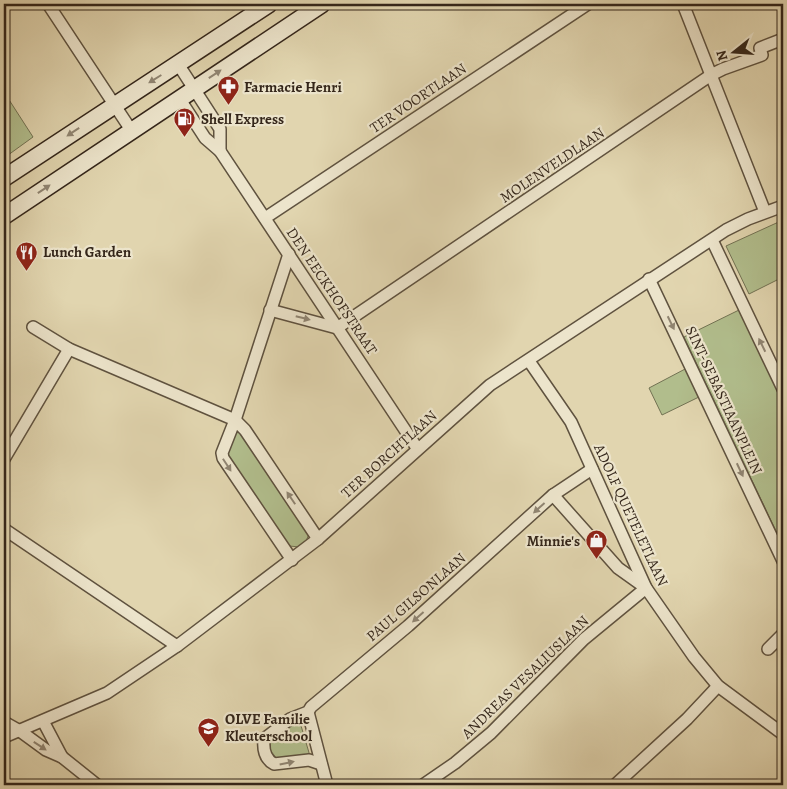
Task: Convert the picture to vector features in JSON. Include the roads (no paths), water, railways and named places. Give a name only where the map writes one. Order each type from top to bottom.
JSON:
[{"type":"main road","points":[[4,178],[269,4]]},
{"type":"main road","points":[[4,216],[179,98],[196,91],[322,4]]},
{"type":"street","points":[[48,4],[131,130]]},
{"type":"street","name":"TER VOORTLAAN","points":[[265,218],[588,4]]},
{"type":"street","points":[[683,4],[764,212]]},
{"type":"street","name":"MOLENVELDLAAN","points":[[337,328],[711,75],[723,68],[762,55],[760,48],[783,39]]},
{"type":"street","points":[[178,64],[220,129],[220,151]]},
{"type":"street","name":"DEN EECKHOFSTRAAT","points":[[179,98],[205,138],[220,151],[417,448]]},
{"type":"street","name":"TER BORCHTLAAN","points":[[4,738],[107,693],[177,646],[318,539],[417,448],[490,385],[726,230],[764,212],[783,206]]},
{"type":"street","points":[[712,240],[783,389]]},
{"type":"street","points":[[289,254],[235,420],[222,453],[222,458],[292,560]]},
{"type":"street","name":"SINT-SEBASTIAANPLEIN","points":[[649,279],[783,561]]},
{"type":"street","points":[[270,310],[337,328]]},
{"type":"street","points":[[33,327],[70,349],[235,420],[245,430],[318,539]]},
{"type":"street","points":[[4,459],[70,349]]},
{"type":"street","name":"ADOLF QUETELETLAAN","points":[[529,361],[571,422],[646,588],[694,657],[718,686],[783,734]]},
{"type":"street","name":"PAUL GILSONLAAN","points":[[322,764],[309,760],[274,764],[270,762],[263,746],[264,739],[290,719],[308,712],[311,706],[408,626],[554,496],[592,468]]},
{"type":"street","points":[[554,496],[618,568],[646,588]]},
{"type":"street","points":[[4,530],[177,646]]},
{"type":"street","name":"ANDREAS VESALIUSLAAN","points":[[423,785],[455,763],[491,733],[584,639],[646,588]]},
{"type":"street","points":[[768,649],[783,634]]},
{"type":"street","points":[[615,785],[687,720],[718,686]]},
{"type":"street","points":[[308,712],[327,785]]},
{"type":"street","points":[[43,721],[62,757]]},
{"type":"street","points":[[4,722],[46,750],[62,757],[98,785]]},
{"type":"place","name":"Farmacie Henri","points":[[228,106]]},
{"type":"place","name":"Shell Express","points":[[185,138]]},
{"type":"place","name":"Lunch Garden","points":[[27,271]]},
{"type":"place","name":"Minnie's","points":[[596,560]]},
{"type":"place","name":"OLVE Familie Kleuterschool","points":[[209,747]]}]
